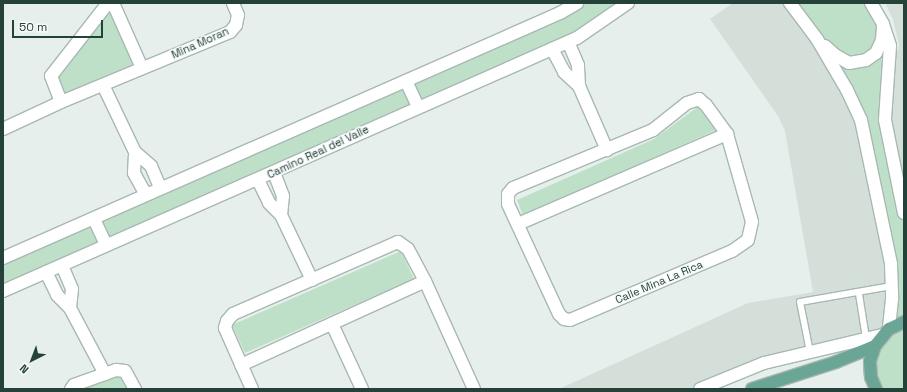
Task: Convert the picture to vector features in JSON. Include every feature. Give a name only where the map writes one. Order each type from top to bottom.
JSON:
[{"type":"main road","points":[[876,389],[871,377],[870,361],[875,346],[886,332],[904,322]]},
{"type":"main road","points":[[752,389],[836,362],[875,346]]},
{"type":"street","points":[[61,102],[51,76],[108,3]]},
{"type":"street","points":[[113,3],[142,68]]},
{"type":"street","name":"Mina Moran","points":[[3,129],[61,102],[230,32],[236,25],[238,15],[233,3]]},
{"type":"street","points":[[3,258],[94,219],[145,193],[560,13],[577,3]]},
{"type":"street","name":"Camino Real del Valle","points":[[3,290],[62,266],[106,245],[274,173],[418,107],[568,42],[594,27],[628,3]]},
{"type":"street","points":[[700,389],[764,363],[886,332],[892,286],[890,264],[861,120],[847,90],[817,39],[790,3]]},
{"type":"street","points":[[872,4],[883,24],[890,46],[885,120],[904,212]]},
{"type":"street","points":[[817,39],[835,55],[849,63],[866,60],[876,53],[882,40],[883,24]]},
{"type":"street","points":[[568,42],[578,65],[579,86],[607,150]]},
{"type":"street","points":[[552,49],[564,72],[579,86]]},
{"type":"street","points":[[406,81],[418,107]]},
{"type":"street","points":[[103,85],[136,152],[151,166],[160,187]]},
{"type":"street","name":"Calle Mina La Rica","points":[[699,99],[706,105],[727,134],[752,222],[748,240],[732,251],[570,320],[564,319],[559,314],[508,204],[508,194],[513,188],[653,130],[687,103],[699,99]]},
{"type":"street","points":[[518,224],[727,134]]},
{"type":"street","points":[[136,152],[134,173],[145,193]]},
{"type":"street","points":[[274,173],[283,196],[281,215]]},
{"type":"street","points":[[258,180],[269,203],[281,215],[312,280]]},
{"type":"street","points":[[94,219],[106,245]]},
{"type":"street","points":[[252,389],[225,328],[227,321],[233,314],[398,242],[408,249],[425,281],[474,389]]},
{"type":"street","points":[[62,266],[72,289],[70,308]]},
{"type":"street","points":[[46,272],[57,295],[70,308],[105,374]]},
{"type":"street","points":[[241,365],[425,281]]},
{"type":"street","points":[[332,324],[362,389]]},
{"type":"street","points":[[71,389],[74,385],[116,370],[125,371],[135,389]]},
{"type":"lane","points":[[810,352],[800,302],[858,294],[892,286]]},
{"type":"lane","points":[[858,294],[866,338]]},
{"type":"shaded area","points":[[733,3],[790,3],[861,120],[891,264],[889,329],[764,363],[703,389],[559,389],[748,303],[813,292],[785,131],[778,116],[710,19]]},
{"type":"shaded area","points":[[888,3],[904,3],[904,213],[885,120],[890,78],[899,45],[893,19],[886,5]]},
{"type":"green space","points":[[108,3],[142,68],[61,102],[51,76]]},
{"type":"green space","points":[[577,3],[628,3],[594,27],[3,291],[3,258]]},
{"type":"green space","points":[[790,3],[867,3],[888,36],[885,120],[904,213],[904,389],[876,389],[871,377],[892,299],[861,120]]},
{"type":"green space","points":[[699,106],[716,130],[523,216],[517,200],[654,139]]},
{"type":"green space","points":[[401,251],[414,279],[245,353],[232,325]]},
{"type":"green space","points":[[125,371],[133,389],[71,389]]}]
